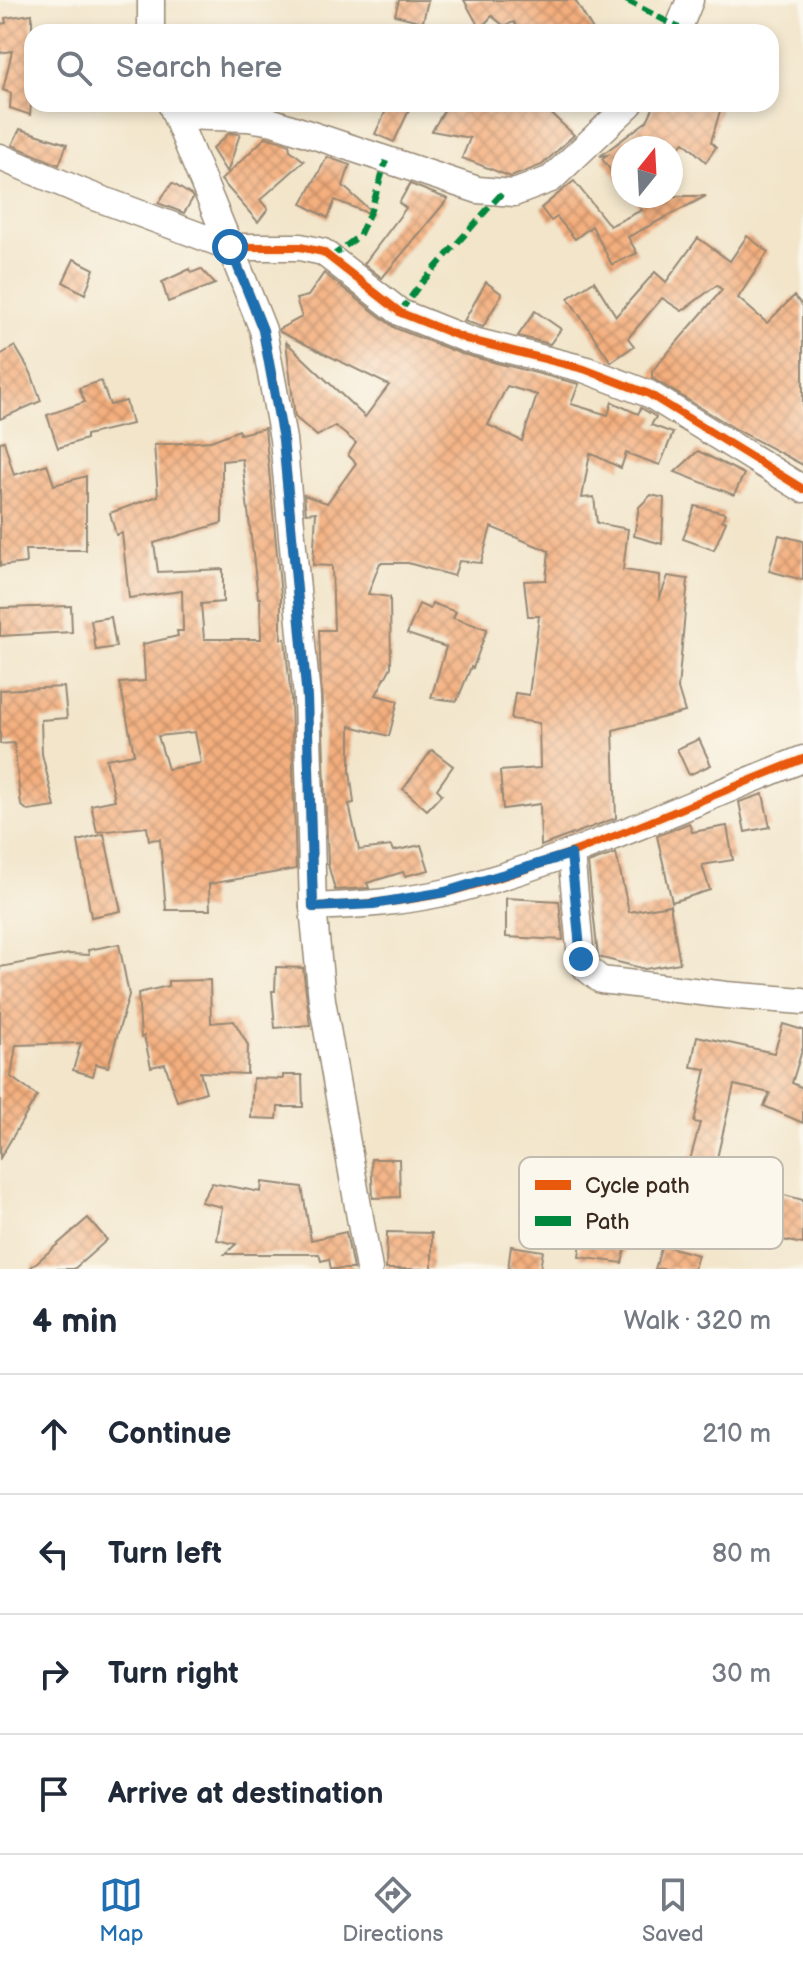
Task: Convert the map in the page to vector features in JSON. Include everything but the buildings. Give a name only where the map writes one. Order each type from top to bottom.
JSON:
[{"type":"street","points":[[151,0],[151,24]]},
{"type":"street","points":[[680,24],[690,0]]},
{"type":"street","points":[[175,112],[263,330],[283,439],[307,698],[313,907],[322,1000],[369,1269]]},
{"type":"street","points":[[192,112],[273,122],[478,190],[514,193],[551,179],[622,112]]},
{"type":"street","points":[[0,157],[87,194],[230,247],[300,247],[323,252],[401,313],[466,339],[584,369],[649,394],[803,489]]},
{"type":"street","points":[[313,907],[373,904],[445,892],[571,854],[803,759]]},
{"type":"street","points":[[571,854],[581,959],[592,975],[617,982],[803,1001]]},
{"type":"marked path","points":[[626,0],[671,24]]},
{"type":"marked path","points":[[331,257],[359,236],[371,210],[386,161]]},
{"type":"marked path","points":[[400,312],[418,287],[502,193]]},
{"type":"cycle path","points":[[803,489],[649,394],[584,369],[466,339],[401,313],[323,252],[300,247],[230,247],[263,330],[283,439],[307,698],[313,907],[414,898],[493,879],[627,831],[803,759]]},
{"type":"route","points":[[230,247],[263,330],[283,439],[307,698],[313,907],[373,904],[445,892],[571,854],[581,959]]}]
